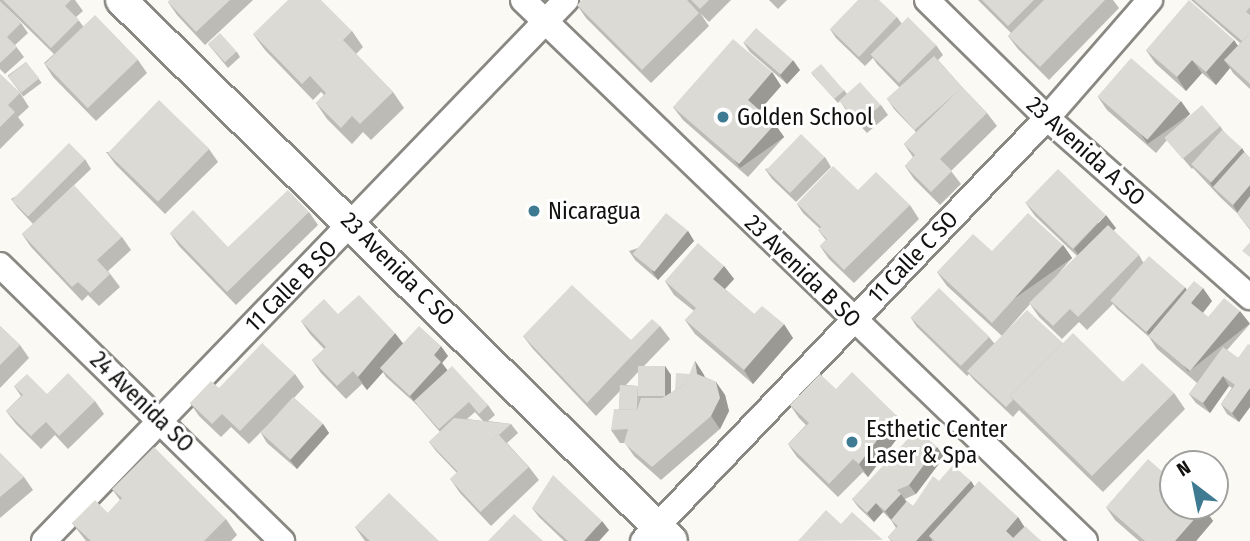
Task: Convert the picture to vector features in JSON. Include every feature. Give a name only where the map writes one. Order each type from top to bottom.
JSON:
[{"type":"street","name":"23 Avenida C SO","points":[[121,0],[353,223],[658,536]]},
{"type":"street","name":"23 Avenida B SO","points":[[523,0],[1085,541]]},
{"type":"street","name":"11 Calle B SO","points":[[44,541],[566,0]]},
{"type":"street","name":"23 Avenida A SO","points":[[927,0],[1047,118],[1250,297]]},
{"type":"street","name":"11 Calle C SO","points":[[658,536],[853,319],[1047,118],[1150,0]]},
{"type":"street","name":"24 Avenida SO","points":[[0,265],[161,418],[282,541]]},
{"type":"building","points":[[3,0],[71,0],[65,6],[79,20],[51,48]]},
{"type":"building","points":[[230,0],[196,32],[168,2]]},
{"type":"building","points":[[288,0],[321,0],[352,31],[343,40],[393,92],[360,124],[352,116],[341,128],[316,103],[326,93],[310,76],[302,84],[253,34]]},
{"type":"building","points":[[582,0],[687,0],[699,13],[642,70],[577,5]]},
{"type":"building","points":[[691,0],[709,0],[700,9]]},
{"type":"building","points":[[858,0],[879,0],[897,17],[859,57],[830,29]]},
{"type":"building","points":[[982,0],[1034,0],[1008,26]]},
{"type":"building","points":[[1044,0],[1105,0],[1040,67],[1008,36]]},
{"type":"building","points":[[1189,0],[1234,40],[1206,72],[1192,60],[1177,77],[1146,50]]},
{"type":"building","points":[[1194,0],[1250,0],[1250,7],[1246,12],[1250,15],[1250,33],[1242,41]]},
{"type":"building","points":[[0,1],[21,23],[7,37],[17,47],[0,63]]},
{"type":"building","points":[[95,15],[138,60],[88,108],[45,64]]},
{"type":"building","points":[[908,17],[936,45],[899,83],[871,54]]},
{"type":"building","points":[[756,28],[793,60],[781,74],[744,42]]},
{"type":"building","points":[[220,33],[237,52],[225,62],[208,44]]},
{"type":"building","points":[[1250,33],[1250,84],[1224,60]]},
{"type":"building","name":"Golden School","points":[[733,39],[772,72],[748,100],[775,124],[739,164],[673,107]]},
{"type":"building","points":[[934,56],[962,87],[915,130],[886,99]]},
{"type":"building","points":[[1131,58],[1181,101],[1147,140],[1098,96]]},
{"type":"building","points":[[26,62],[39,78],[21,93],[8,76]]},
{"type":"building","points":[[821,64],[844,90],[834,99],[811,73]]},
{"type":"building","points":[[0,74],[20,93],[8,105],[15,112],[0,127]]},
{"type":"building","points":[[860,82],[881,105],[860,124],[839,101]]},
{"type":"building","points":[[962,87],[987,113],[940,159],[952,171],[931,192],[905,166],[915,155],[904,144]]},
{"type":"building","points":[[159,100],[209,149],[158,202],[108,153]]},
{"type":"building","points":[[1202,105],[1220,126],[1183,159],[1164,138]]},
{"type":"building","points":[[1222,130],[1242,148],[1211,182],[1191,164]]},
{"type":"building","points":[[801,134],[825,157],[790,193],[766,170]]},
{"type":"building","points":[[69,143],[85,159],[28,217],[12,200]]},
{"type":"building","points":[[1244,152],[1250,158],[1250,185],[1233,205],[1213,187]]},
{"type":"building","points":[[833,166],[858,190],[822,228],[797,203]]},
{"type":"building","points":[[1058,169],[1105,215],[1073,249],[1025,203]]},
{"type":"building","points":[[876,172],[910,205],[844,270],[820,246],[827,239],[818,230]]},
{"type":"building","points":[[74,185],[122,237],[97,260],[110,274],[90,293],[78,282],[72,287],[22,234]]},
{"type":"building","points":[[288,190],[309,212],[227,292],[170,233],[193,210],[228,247]]},
{"type":"building","points":[[1250,196],[1250,229],[1237,213]]},
{"type":"building","points":[[666,213],[688,231],[654,272],[633,254]]},
{"type":"building","points":[[1028,213],[1063,245],[992,323],[937,272],[973,234],[992,251]]},
{"type":"building","points":[[1108,225],[1139,255],[1078,317],[1070,309],[1053,326],[1029,303]]},
{"type":"building","points":[[1250,242],[1250,257],[1242,251]]},
{"type":"building","points":[[698,243],[724,266],[713,279],[754,314],[762,306],[784,324],[744,370],[685,320],[696,308],[665,281]]},
{"type":"building","points":[[1149,256],[1185,287],[1147,332],[1110,301]]},
{"type":"building","points":[[1194,281],[1203,288],[1191,303],[1208,317],[1224,298],[1240,311],[1190,371],[1148,336]]},
{"type":"building","points":[[572,285],[631,340],[652,319],[660,326],[587,403],[523,336]]},
{"type":"building","points":[[939,288],[989,337],[961,366],[911,317]]},
{"type":"building","points":[[359,295],[395,333],[358,377],[353,371],[337,386],[312,360],[326,347],[301,321],[324,299],[338,314]]},
{"type":"building","points":[[1027,310],[1063,343],[1010,396],[1013,400],[1006,407],[967,371]]},
{"type":"building","points":[[0,326],[20,345],[0,365]]},
{"type":"building","points":[[419,326],[441,346],[434,355],[441,362],[410,396],[380,368]]},
{"type":"building","points":[[1073,333],[1123,382],[1142,363],[1174,393],[1092,476],[1010,396]]},
{"type":"building","points":[[262,343],[295,374],[240,431],[222,414],[212,424],[190,403],[211,381],[219,388]]},
{"type":"building","points":[[1248,344],[1250,388],[1232,413],[1221,404],[1235,385],[1223,376],[1203,403],[1189,394],[1223,347],[1238,358]]},
{"type":"building","points":[[695,361],[697,374],[716,382],[720,398],[711,416],[652,467],[624,443],[628,429],[611,430],[614,409],[637,410],[641,398],[662,398],[685,384]]},
{"type":"building","points":[[452,366],[488,405],[479,414],[469,402],[439,429],[414,401]]},
{"type":"building","points":[[638,366],[665,366],[665,396],[638,396]]},
{"type":"building","name":"Esthetic Center Laser & Spa","points":[[852,372],[896,415],[859,464],[853,459],[829,484],[788,444],[809,423],[790,405],[820,374],[836,389]]},
{"type":"building","points":[[68,373],[95,401],[59,436],[46,422],[31,436],[6,411],[23,395],[14,386],[27,374],[47,394]]},
{"type":"building","points":[[676,373],[690,374],[685,384],[675,390]]},
{"type":"building","points":[[620,385],[638,386],[637,410],[619,409]]},
{"type":"building","points":[[293,397],[323,424],[291,459],[261,433]]},
{"type":"building","points":[[454,418],[511,424],[458,472],[429,442]]},
{"type":"building","points":[[917,429],[937,447],[909,485],[897,490],[901,494],[885,511],[876,503],[867,513],[852,499]]},
{"type":"building","points":[[498,434],[529,467],[480,512],[450,479]]},
{"type":"building","points":[[154,447],[226,519],[204,541],[91,541],[72,523],[95,500],[108,513],[122,498],[112,489]]},
{"type":"building","points":[[0,453],[24,477],[0,497]]},
{"type":"building","points":[[1148,459],[1159,469],[1159,520],[1193,520],[1175,541],[1145,541],[1106,507]]},
{"type":"building","points":[[953,465],[971,481],[916,541],[892,541],[888,537],[898,526],[891,520],[907,501],[913,506],[933,476],[939,481]]},
{"type":"building","points":[[553,475],[602,521],[584,541],[568,541],[532,508]]},
{"type":"building","points":[[979,481],[1018,517],[1006,531],[1013,538],[1025,526],[1041,541],[935,541],[929,536]]},
{"type":"building","points":[[389,493],[439,541],[370,541],[355,527]]},
{"type":"building","points":[[826,510],[841,524],[852,512],[883,540],[798,541]]},
{"type":"building","points":[[514,514],[543,541],[488,541]]},
{"type":"place","name":"Golden School","points":[[723,117]]},
{"type":"place","name":"Nicaragua","points":[[534,211]]},
{"type":"place","name":"Esthetic Center Laser & Spa","points":[[852,442]]}]
